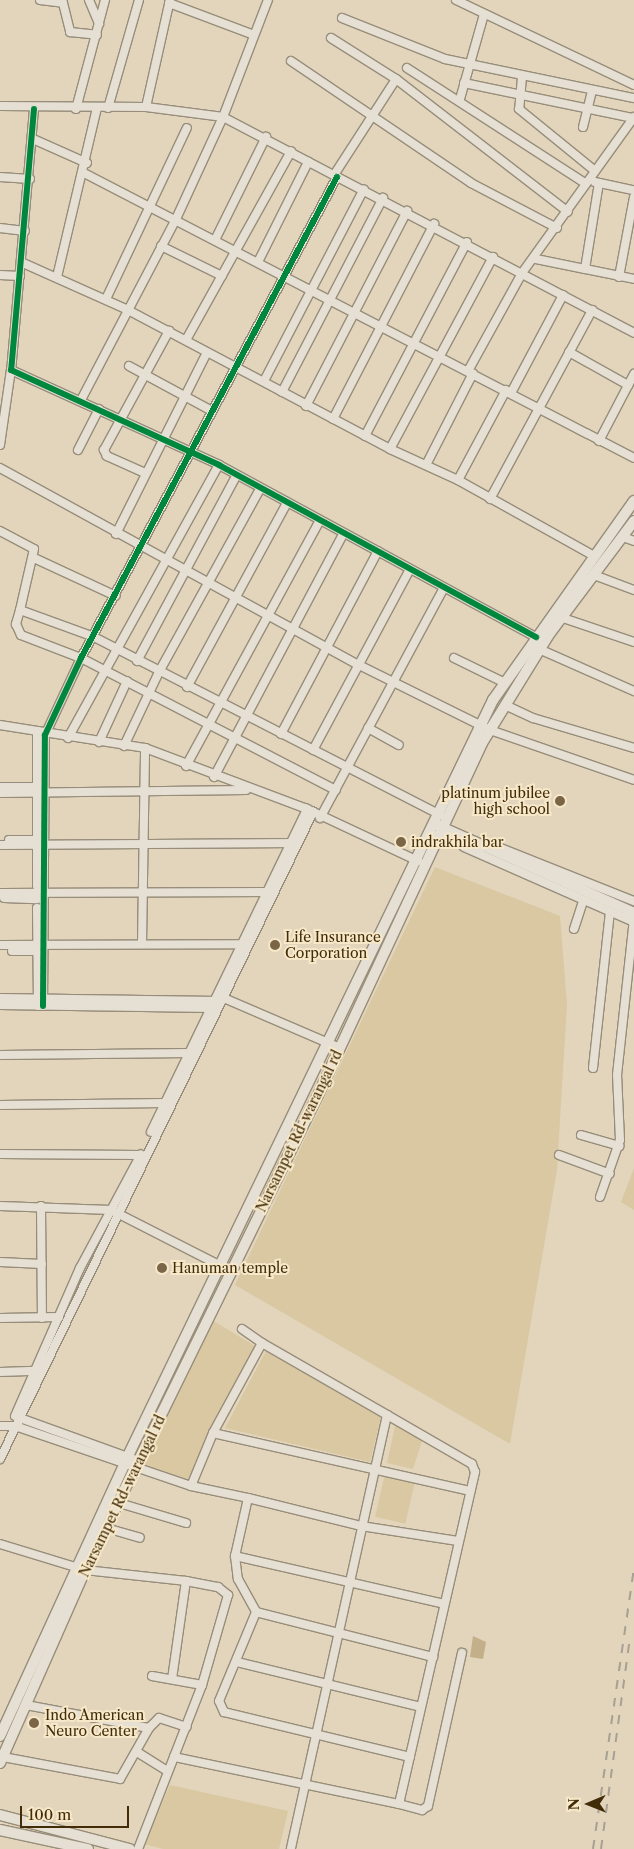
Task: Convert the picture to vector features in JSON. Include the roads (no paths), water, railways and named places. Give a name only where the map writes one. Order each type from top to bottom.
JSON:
[{"type":"main road","name":"Narsampet Rd-warangal rd","points":[[0,1736],[82,1567],[106,1528],[138,1465],[340,1048],[485,727],[503,682],[634,501]]},
{"type":"main road","name":"Narsampet Rd-warangal rd","points":[[1,1760],[26,1705],[126,1461],[417,862],[438,831],[440,814],[485,727],[505,705],[539,649],[634,521]]},
{"type":"main road","points":[[438,831],[634,913]]},
{"type":"main road","points":[[0,1815],[130,1849]]},
{"type":"main road","points":[[0,1830],[88,1849]]},
{"type":"street","points":[[40,0],[63,3],[70,32],[97,35]]},
{"type":"street","points":[[89,0],[99,24]]},
{"type":"street","points":[[76,109],[105,0]]},
{"type":"street","points":[[108,108],[139,0]]},
{"type":"street","points":[[81,400],[126,309],[176,219],[223,117],[268,0]]},
{"type":"street","points":[[456,0],[634,85]]},
{"type":"street","points":[[146,107],[169,1],[254,35]]},
{"type":"street","points":[[460,99],[484,14]]},
{"type":"street","points":[[342,18],[445,59],[470,62],[522,77],[634,98]]},
{"type":"street","points":[[331,38],[396,79],[568,212]]},
{"type":"street","points":[[291,61],[373,114],[471,183],[557,228]]},
{"type":"street","points":[[407,68],[460,99],[587,182],[634,190]]},
{"type":"street","points":[[522,77],[520,94],[522,114],[595,171]]},
{"type":"street","points":[[40,1002],[41,733],[142,548],[335,176],[396,79]]},
{"type":"street","points":[[426,465],[471,372],[522,274],[536,259],[587,182],[634,118],[589,107],[464,83]]},
{"type":"street","points":[[583,127],[592,90]]},
{"type":"street","points":[[0,106],[34,109],[146,107],[223,117],[266,137],[335,176],[364,188],[434,224],[522,274],[634,333]]},
{"type":"street","points":[[56,277],[87,163],[97,108]]},
{"type":"street","points":[[0,445],[3,405],[12,370],[20,276],[23,263],[34,109]]},
{"type":"street","points":[[106,299],[151,208],[187,128]]},
{"type":"street","points":[[216,238],[266,137]]},
{"type":"street","points":[[33,139],[87,163]]},
{"type":"street","points":[[186,340],[238,250],[291,151]]},
{"type":"street","points":[[259,260],[308,162]]},
{"type":"street","points":[[84,173],[151,208],[259,260],[634,458]]},
{"type":"street","points":[[0,177],[30,179]]},
{"type":"street","points":[[585,269],[599,184]]},
{"type":"street","points":[[264,381],[364,188]]},
{"type":"street","points":[[619,277],[634,196]]},
{"type":"street","points":[[282,392],[383,198]]},
{"type":"street","points":[[306,406],[357,311],[407,211]]},
{"type":"street","points":[[333,418],[384,326],[434,224]]},
{"type":"street","points":[[0,228],[25,231]]},
{"type":"street","points":[[365,436],[467,242]]},
{"type":"street","points":[[161,246],[222,276]]},
{"type":"street","points":[[390,449],[493,257]]},
{"type":"street","points":[[536,259],[634,279]]},
{"type":"street","points":[[23,263],[106,299],[169,331],[264,381],[306,406],[333,418],[390,449],[458,480],[594,556]]},
{"type":"street","points":[[0,275],[20,276]]},
{"type":"street","points":[[458,480],[563,295]]},
{"type":"street","points":[[490,499],[592,310]]},
{"type":"street","points":[[144,473],[104,453],[120,419],[169,331]]},
{"type":"street","points":[[116,534],[144,473],[207,352]]},
{"type":"street","points":[[569,352],[628,385]]},
{"type":"street","points":[[129,366],[212,411]]},
{"type":"street","points":[[12,370],[81,400],[162,440],[191,451],[219,465],[236,476],[536,637]]},
{"type":"street","points":[[599,441],[634,374]]},
{"type":"street","points":[[78,450],[98,409]]},
{"type":"street","points":[[68,737],[219,465]]},
{"type":"street","points":[[0,468],[116,534],[236,596],[359,665],[485,727],[634,780]]},
{"type":"street","points":[[137,661],[236,476]]},
{"type":"street","points":[[125,745],[159,672],[260,489]]},
{"type":"street","points":[[187,687],[287,503]]},
{"type":"street","points":[[187,765],[207,725],[320,520]]},
{"type":"street","points":[[0,531],[32,545],[34,558],[16,624],[21,635],[81,658],[106,670],[207,725],[336,790]]},
{"type":"street","points":[[215,776],[343,534]]},
{"type":"street","points":[[623,537],[634,541]]},
{"type":"street","points":[[281,734],[378,551]]},
{"type":"street","points":[[34,558],[116,596]]},
{"type":"street","points":[[313,750],[410,569]]},
{"type":"street","points":[[594,576],[634,590]]},
{"type":"street","points":[[321,817],[444,588]]},
{"type":"street","points":[[20,610],[94,637],[187,687],[440,814]]},
{"type":"street","points":[[563,618],[634,642]]},
{"type":"street","points":[[539,649],[634,691]]},
{"type":"street","points":[[454,658],[503,682]]},
{"type":"street","points":[[100,741],[127,681]]},
{"type":"street","points":[[505,705],[533,718],[634,748]]},
{"type":"street","points":[[0,726],[145,749],[309,812],[417,862]]},
{"type":"street","points":[[368,728],[398,744]]},
{"type":"street","points":[[142,944],[142,793],[145,749]]},
{"type":"street","points":[[215,776],[246,790],[309,812]]},
{"type":"street","points":[[0,787],[142,793],[246,790]]},
{"type":"street","points":[[0,793],[40,790]]},
{"type":"street","points":[[0,1459],[59,1316],[114,1210],[309,812]]},
{"type":"street","points":[[0,840],[40,843]]},
{"type":"street","points":[[461,840],[634,901]]},
{"type":"street","points":[[461,840],[583,901],[634,921],[616,1075],[619,1146],[600,1197]]},
{"type":"street","points":[[0,845],[40,843],[294,843]]},
{"type":"street","points":[[0,894],[270,892]]},
{"type":"street","points":[[0,898],[39,895]]},
{"type":"street","points":[[574,929],[583,901]]},
{"type":"street","points":[[593,1068],[610,912]]},
{"type":"street","points":[[0,951],[142,944],[244,944]]},
{"type":"street","points":[[0,946],[40,948]]},
{"type":"street","points":[[0,998],[40,1002]]},
{"type":"street","points":[[0,1005],[40,1002],[217,1002],[340,1048]]},
{"type":"street","points":[[0,1447],[20,1418],[140,1154],[189,1053],[217,1002]]},
{"type":"street","points":[[0,1055],[189,1053]]},
{"type":"street","points":[[0,1105],[165,1104]]},
{"type":"street","points":[[582,1135],[619,1146]]},
{"type":"street","points":[[0,1154],[140,1154]]},
{"type":"street","points":[[560,1155],[610,1174]]},
{"type":"street","points":[[0,1201],[114,1210],[221,1266]]},
{"type":"street","points":[[0,1206],[114,1210]]},
{"type":"street","points":[[41,1206],[42,1318]]},
{"type":"street","points":[[0,1262],[42,1264]]},
{"type":"street","points":[[0,1318],[59,1316]]},
{"type":"street","points":[[242,1329],[472,1464],[475,1472],[399,1804]]},
{"type":"street","points":[[192,1486],[214,1433],[262,1342]]},
{"type":"street","points":[[0,1372],[36,1371]]},
{"type":"street","points":[[291,1849],[336,1636],[387,1415]]},
{"type":"street","points":[[20,1418],[126,1461]]},
{"type":"street","points":[[0,1426],[13,1426],[126,1461],[192,1486],[361,1526],[458,1541]]},
{"type":"street","points":[[214,1433],[470,1491]]},
{"type":"street","points":[[248,1498],[235,1556],[238,1579],[256,1612],[336,1636],[433,1657]]},
{"type":"street","points":[[119,1502],[186,1523]]},
{"type":"street","points":[[106,1528],[140,1538]]},
{"type":"street","points":[[0,1544],[82,1567],[218,1587],[228,1595],[202,1685],[138,1849]]},
{"type":"street","points":[[235,1556],[444,1604]]},
{"type":"street","points":[[172,1679],[186,1582]]},
{"type":"street","points":[[256,1612],[220,1701],[224,1712],[316,1736],[410,1757]]},
{"type":"street","points":[[174,1757],[305,1787],[422,1810],[428,1806],[462,1653]]},
{"type":"street","points":[[237,1662],[421,1707]]},
{"type":"street","points":[[152,1676],[202,1685]]},
{"type":"street","points":[[26,1705],[149,1728]]},
{"type":"street","points":[[1,1760],[120,1779],[149,1728],[159,1718],[187,1727]]},
{"type":"street","points":[[136,1752],[167,1771]]},
{"type":"railway","points":[[593,1849],[634,1568]]},
{"type":"railway","points":[[601,1849],[630,1636]]},
{"type":"place","name":"platinum jubilee high school","points":[[560,801]]},
{"type":"place","name":"indrakhila bar","points":[[401,842]]},
{"type":"place","name":"Life Insurance Corporation","points":[[275,945]]},
{"type":"place","name":"Hanuman temple","points":[[162,1268]]},
{"type":"place","name":"Indo American Neuro Center","points":[[34,1723]]}]
